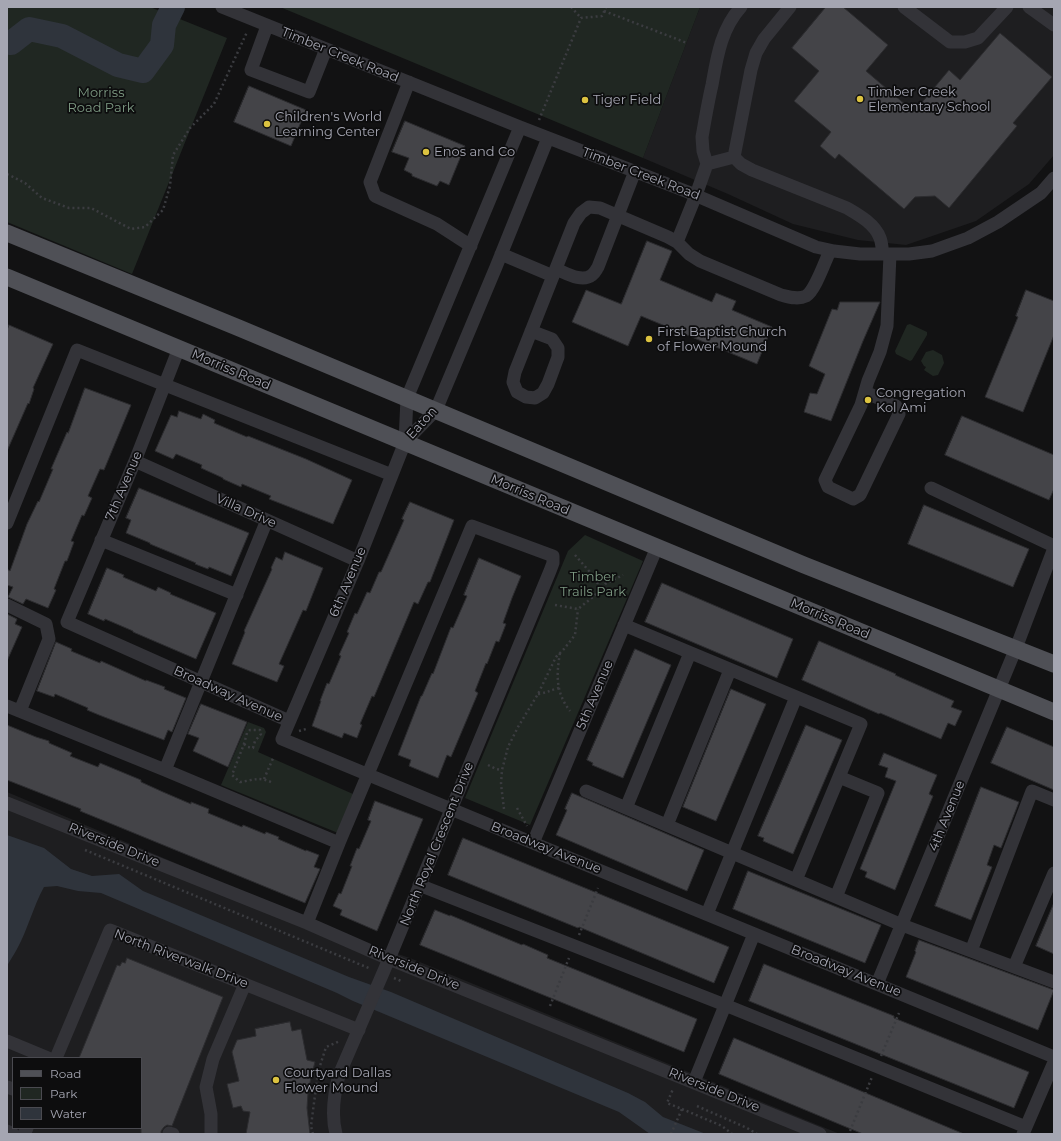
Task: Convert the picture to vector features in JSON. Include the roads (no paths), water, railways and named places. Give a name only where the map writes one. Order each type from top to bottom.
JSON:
[{"type":"main road","points":[[7,233],[232,325],[804,565],[1054,664]]},
{"type":"main road","name":"Morriss Road","points":[[7,277],[1054,712]]},
{"type":"street","name":"Timber Creek Road","points":[[222,7],[520,127],[696,195],[816,248],[830,251],[860,254],[909,254],[932,252],[968,238],[998,222],[1041,193],[1054,178]]},
{"type":"street","points":[[677,242],[707,164],[703,151],[702,137],[717,54],[724,33],[735,13],[741,7]]},
{"type":"street","points":[[734,157],[751,70],[756,53],[764,39],[790,7]]},
{"type":"street","points":[[904,7],[950,42],[965,42],[978,38],[1007,7]]},
{"type":"street","points":[[1029,7],[1054,25]]},
{"type":"street","points":[[267,26],[251,70],[309,92],[326,49]]},
{"type":"street","points":[[409,82],[370,182],[376,196],[438,224],[471,246]]},
{"type":"street","name":"Eaton","points":[[405,442],[407,398],[520,127]]},
{"type":"street","name":"Eaton","points":[[405,442],[436,410],[548,138]]},
{"type":"street","points":[[707,164],[734,157]]},
{"type":"street","points":[[734,157],[741,164],[752,170],[847,208],[860,216],[872,226],[880,237],[887,254],[887,326],[880,352],[865,392],[861,405],[826,480],[828,487],[853,499],[860,495],[899,414],[896,406],[865,392]]},
{"type":"street","points":[[501,254],[554,272],[577,278],[585,278],[593,275],[598,267],[635,171]]},
{"type":"street","points":[[531,331],[552,340],[558,348],[558,356],[546,388],[543,393],[535,398],[526,397],[517,392],[513,382],[515,372],[554,272],[574,223],[581,213],[589,207],[600,208],[677,242],[689,254],[700,261],[781,295],[795,298],[806,295],[814,287],[830,251]]},
{"type":"street","name":"7th Avenue","points":[[67,622],[179,348]]},
{"type":"street","points":[[7,523],[77,350],[392,475]]},
{"type":"street","name":"6th Avenue","points":[[289,721],[358,561],[405,442]]},
{"type":"street","name":"Villa Drive","points":[[134,461],[358,561]]},
{"type":"street","points":[[931,488],[1054,547]]},
{"type":"street","points":[[165,770],[267,520]]},
{"type":"street","name":"North Royal Crescent Drive","points":[[336,1134],[334,1108],[339,1075],[389,959],[552,567],[553,556],[472,526],[367,774]]},
{"type":"street","points":[[101,540],[237,595]]},
{"type":"street","name":"5th Avenue","points":[[533,843],[657,547]]},
{"type":"street","name":"4th Avenue","points":[[877,984],[999,690],[1054,547]]},
{"type":"street","points":[[7,604],[46,624],[49,639],[20,711]]},
{"type":"street","name":"Broadway Avenue","points":[[67,622],[289,721],[282,739],[1054,1057]]},
{"type":"street","points":[[624,625],[861,724],[796,880]]},
{"type":"street","points":[[626,808],[690,653]]},
{"type":"street","points":[[667,825],[730,670]]},
{"type":"street","points":[[707,914],[796,697]]},
{"type":"street","points":[[7,706],[165,770],[338,843]]},
{"type":"street","points":[[307,923],[367,774]]},
{"type":"street","points":[[836,897],[878,793],[839,776]]},
{"type":"street","points":[[586,791],[902,925],[1054,982]]},
{"type":"street","points":[[971,951],[1032,791],[1054,800]]},
{"type":"street","name":"Riverside Drive","points":[[7,803],[307,923],[389,959],[820,1134]]},
{"type":"street","points":[[1014,968],[1054,873]]},
{"type":"street","points":[[419,885],[725,1005],[1025,1130],[1054,1062]]},
{"type":"street","name":"North Riverwalk Drive","points":[[56,1057],[110,930],[359,1030]]},
{"type":"street","points":[[694,1082],[754,934]]},
{"type":"street","points":[[211,1134],[211,1114],[206,1087],[213,1059],[245,984]]},
{"type":"street","points":[[7,1041],[46,1057]]},
{"type":"street","points":[[7,1131],[13,1134]]},
{"type":"water","points":[[7,835],[44,848],[71,869],[92,876],[119,874],[143,891],[349,977],[391,992],[628,1093],[645,1102],[663,1117],[706,1134],[650,1134],[619,1112],[353,1001],[101,893],[78,891],[57,886],[44,887],[21,941],[7,966]]},
{"type":"waterway","points":[[7,42],[11,43],[29,29],[62,36],[118,65],[143,71],[162,45],[164,25],[173,7]]},
{"type":"place","name":"Timber Creek Elementary School","points":[[860,99]]},
{"type":"place","name":"Tiger Field","points":[[585,100]]},
{"type":"place","name":"Children's World Learning Center","points":[[267,124]]},
{"type":"place","name":"Enos and Co","points":[[426,152]]},
{"type":"place","name":"First Baptist Church of Flower Mound","points":[[649,339]]},
{"type":"place","name":"Congregation Kol Ami","points":[[868,400]]},
{"type":"place","name":"Courtyard Dallas Flower Mound","points":[[276,1080]]},
{"type":"park label","name":"Morriss Road Park","points":[[101,100]]},
{"type":"park label","name":"Timber Trails Park","points":[[593,584]]}]
